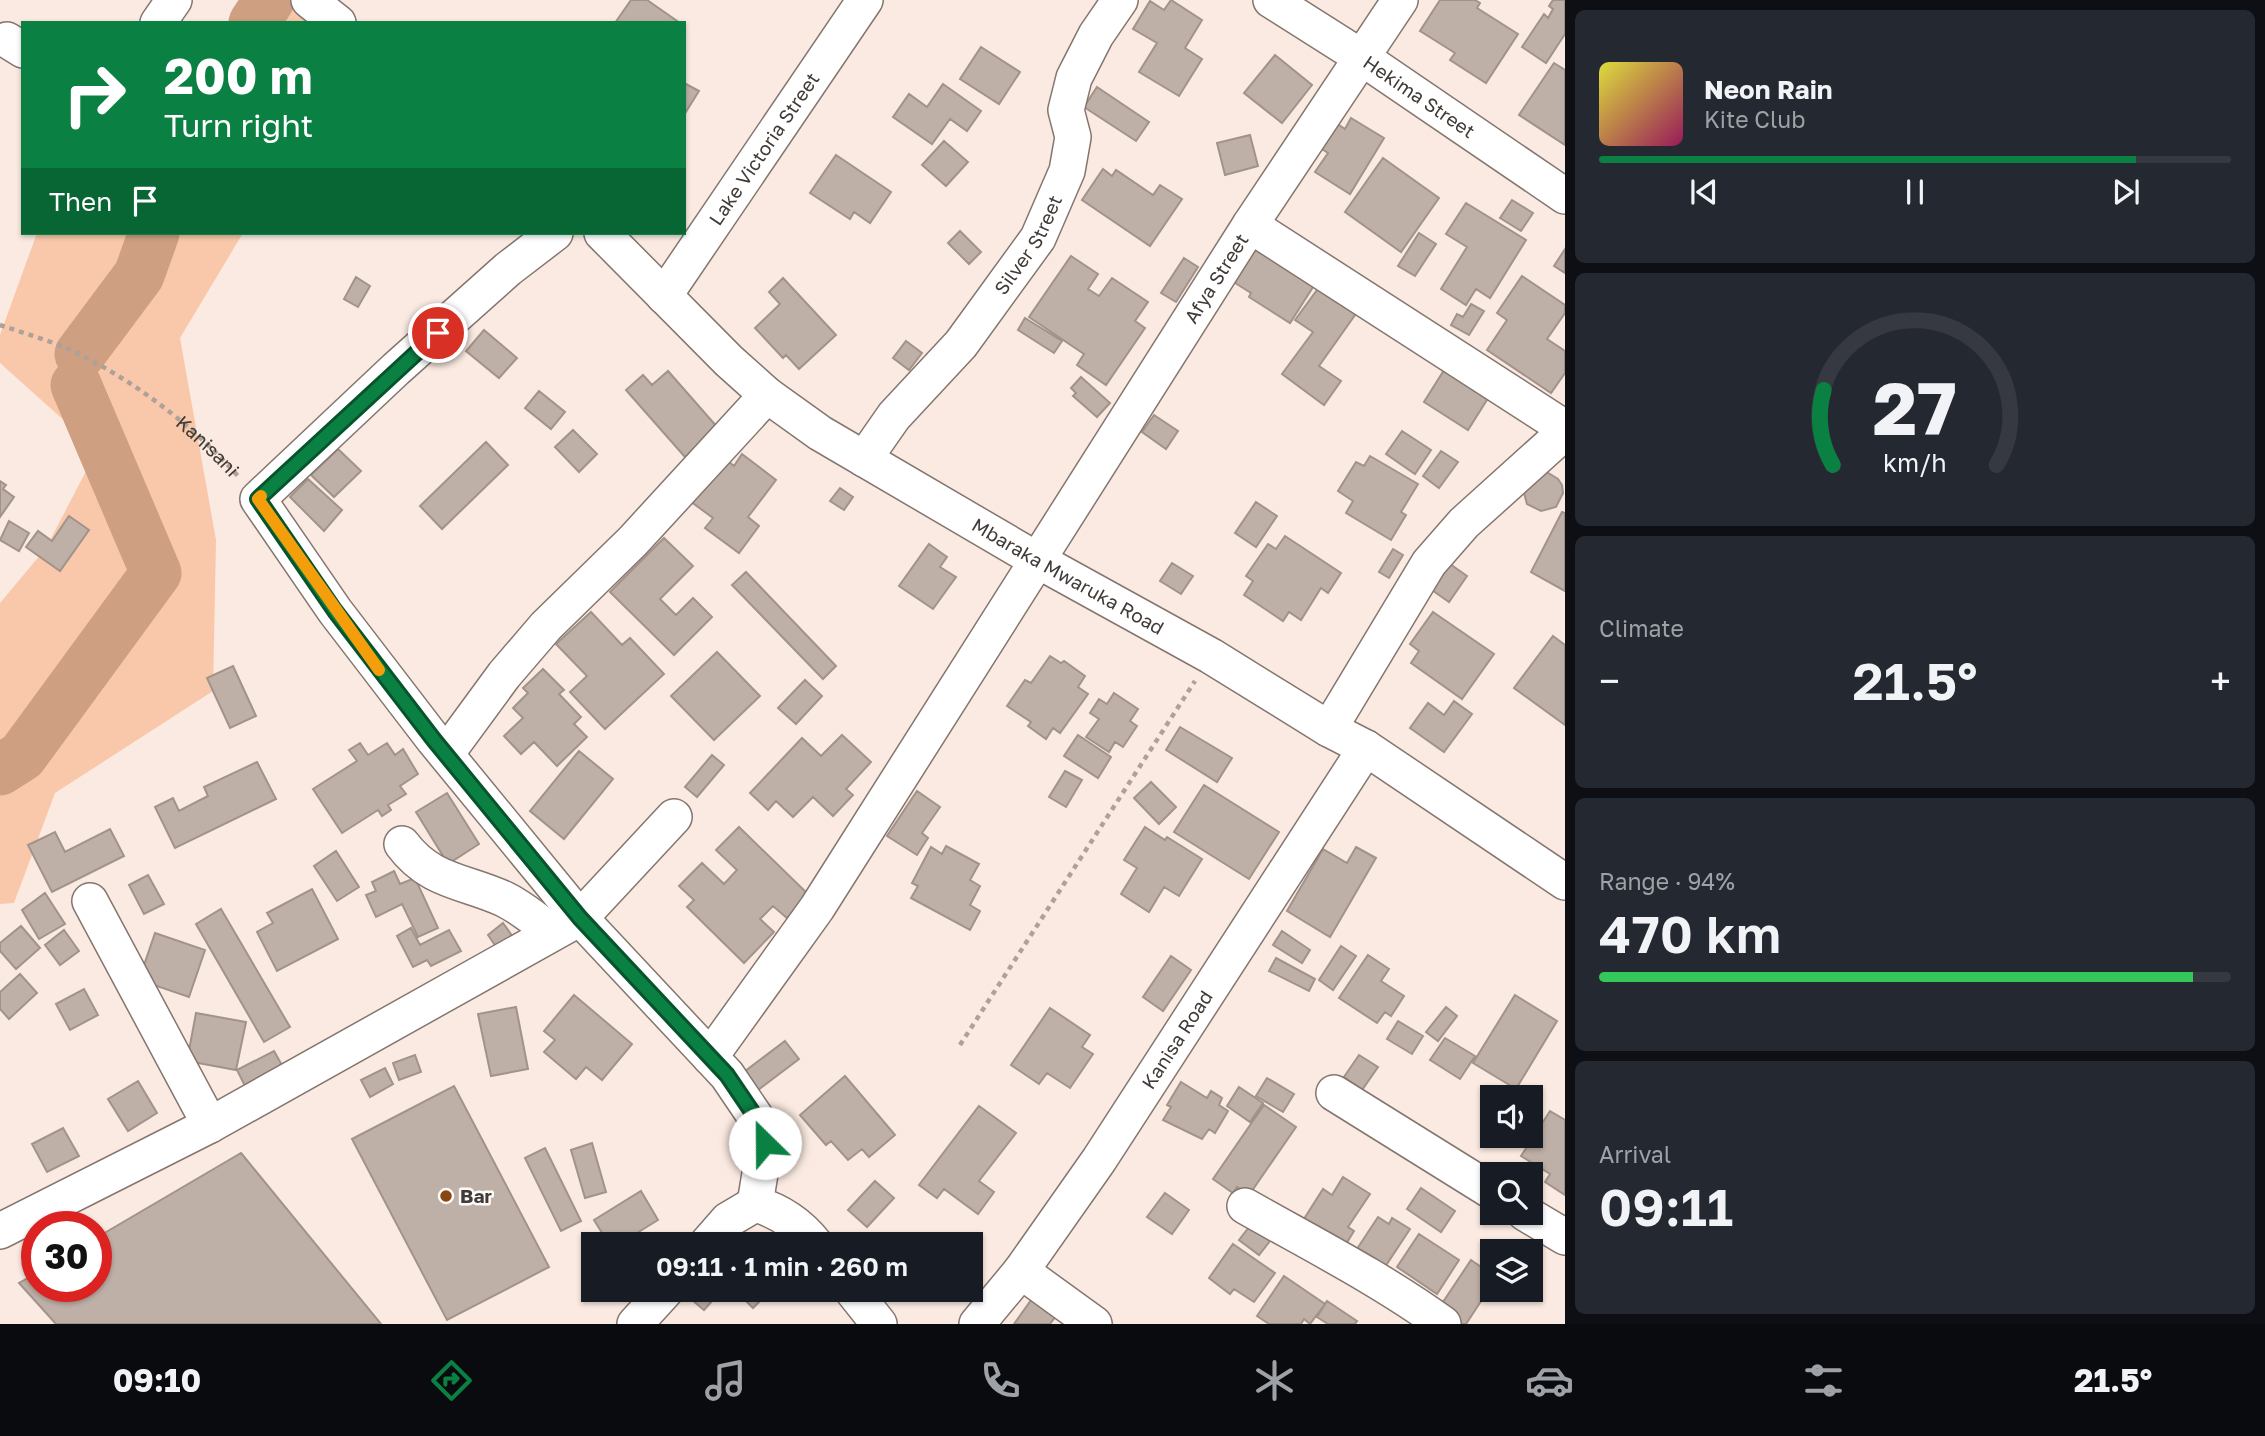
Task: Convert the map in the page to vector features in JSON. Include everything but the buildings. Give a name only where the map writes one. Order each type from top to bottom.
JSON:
[{"type":"street","points":[[159,21],[174,0]]},
{"type":"street","points":[[309,0],[335,21]]},
{"type":"street","name":"Lake Victoria Street","points":[[664,296],[865,0]]},
{"type":"street","name":"Silver Street","points":[[864,459],[894,416],[961,344],[1038,238],[1068,171],[1073,137],[1066,110],[1074,78],[1096,35],[1120,0]]},
{"type":"street","name":"Hekima Street","points":[[1272,0],[1361,57],[1565,196]]},
{"type":"street","name":"Afya Street","points":[[710,1057],[817,908],[1250,225],[1399,0]]},
{"type":"street","points":[[1250,225],[1565,430],[1464,523],[1429,563],[1329,729]]},
{"type":"street","points":[[552,235],[508,269],[396,369],[258,499],[343,621],[446,754],[567,925],[727,1075],[763,1128],[765,1143],[755,1204]]},
{"type":"street","name":"Mbaraka Mwaruka Road","points":[[604,235],[767,396],[820,433],[1037,560],[1211,656],[1329,729],[1366,748],[1565,882]]},
{"type":"street","points":[[446,754],[504,675],[546,626],[633,541],[767,396]]},
{"type":"street","name":"Kanisa Road","points":[[977,1324],[1021,1271],[1099,1160],[1366,748]]},
{"type":"street","points":[[0,1231],[210,1125],[567,925],[674,817]]},
{"type":"street","points":[[402,844],[412,858],[442,878],[505,899],[567,925]]},
{"type":"street","points":[[90,901],[210,1125]]},
{"type":"street","points":[[1334,1093],[1480,1184]]},
{"type":"street","points":[[718,1232],[728,1220],[755,1204],[769,1208],[802,1227],[806,1232]]},
{"type":"street","points":[[1245,1206],[1407,1314],[1443,1324]]},
{"type":"street","points":[[1543,1224],[1565,1237]]},
{"type":"street","points":[[1021,1271],[1094,1324]]},
{"type":"street","points":[[635,1324],[655,1302]]},
{"type":"street","points":[[862,1302],[879,1324]]},
{"type":"path","name":"Kanisani","points":[[0,325],[80,354],[155,400],[211,446],[258,499]]},
{"type":"path","points":[[960,1045],[1211,656]]},
{"type":"shaded area","points":[[249,0],[314,0],[321,21],[235,21]]},
{"type":"shaded area","points":[[36,235],[242,235],[180,338],[216,540],[213,691],[55,793],[14,903],[0,904],[0,603],[46,548],[97,450],[0,363],[0,335]]},
{"type":"waterway","points":[[255,21],[269,0]]},
{"type":"waterway","points":[[80,354],[139,275],[153,235]]},
{"type":"waterway","points":[[0,770],[22,756],[156,573],[76,385]]},
{"type":"slow traffic","points":[[261,496],[258,499],[379,670]]},
{"type":"place","name":"Bar","points":[[446,1196]]},
{"type":"route","points":[[438,333],[258,499],[335,611],[434,740],[580,918],[727,1075],[763,1128],[765,1143]]}]
